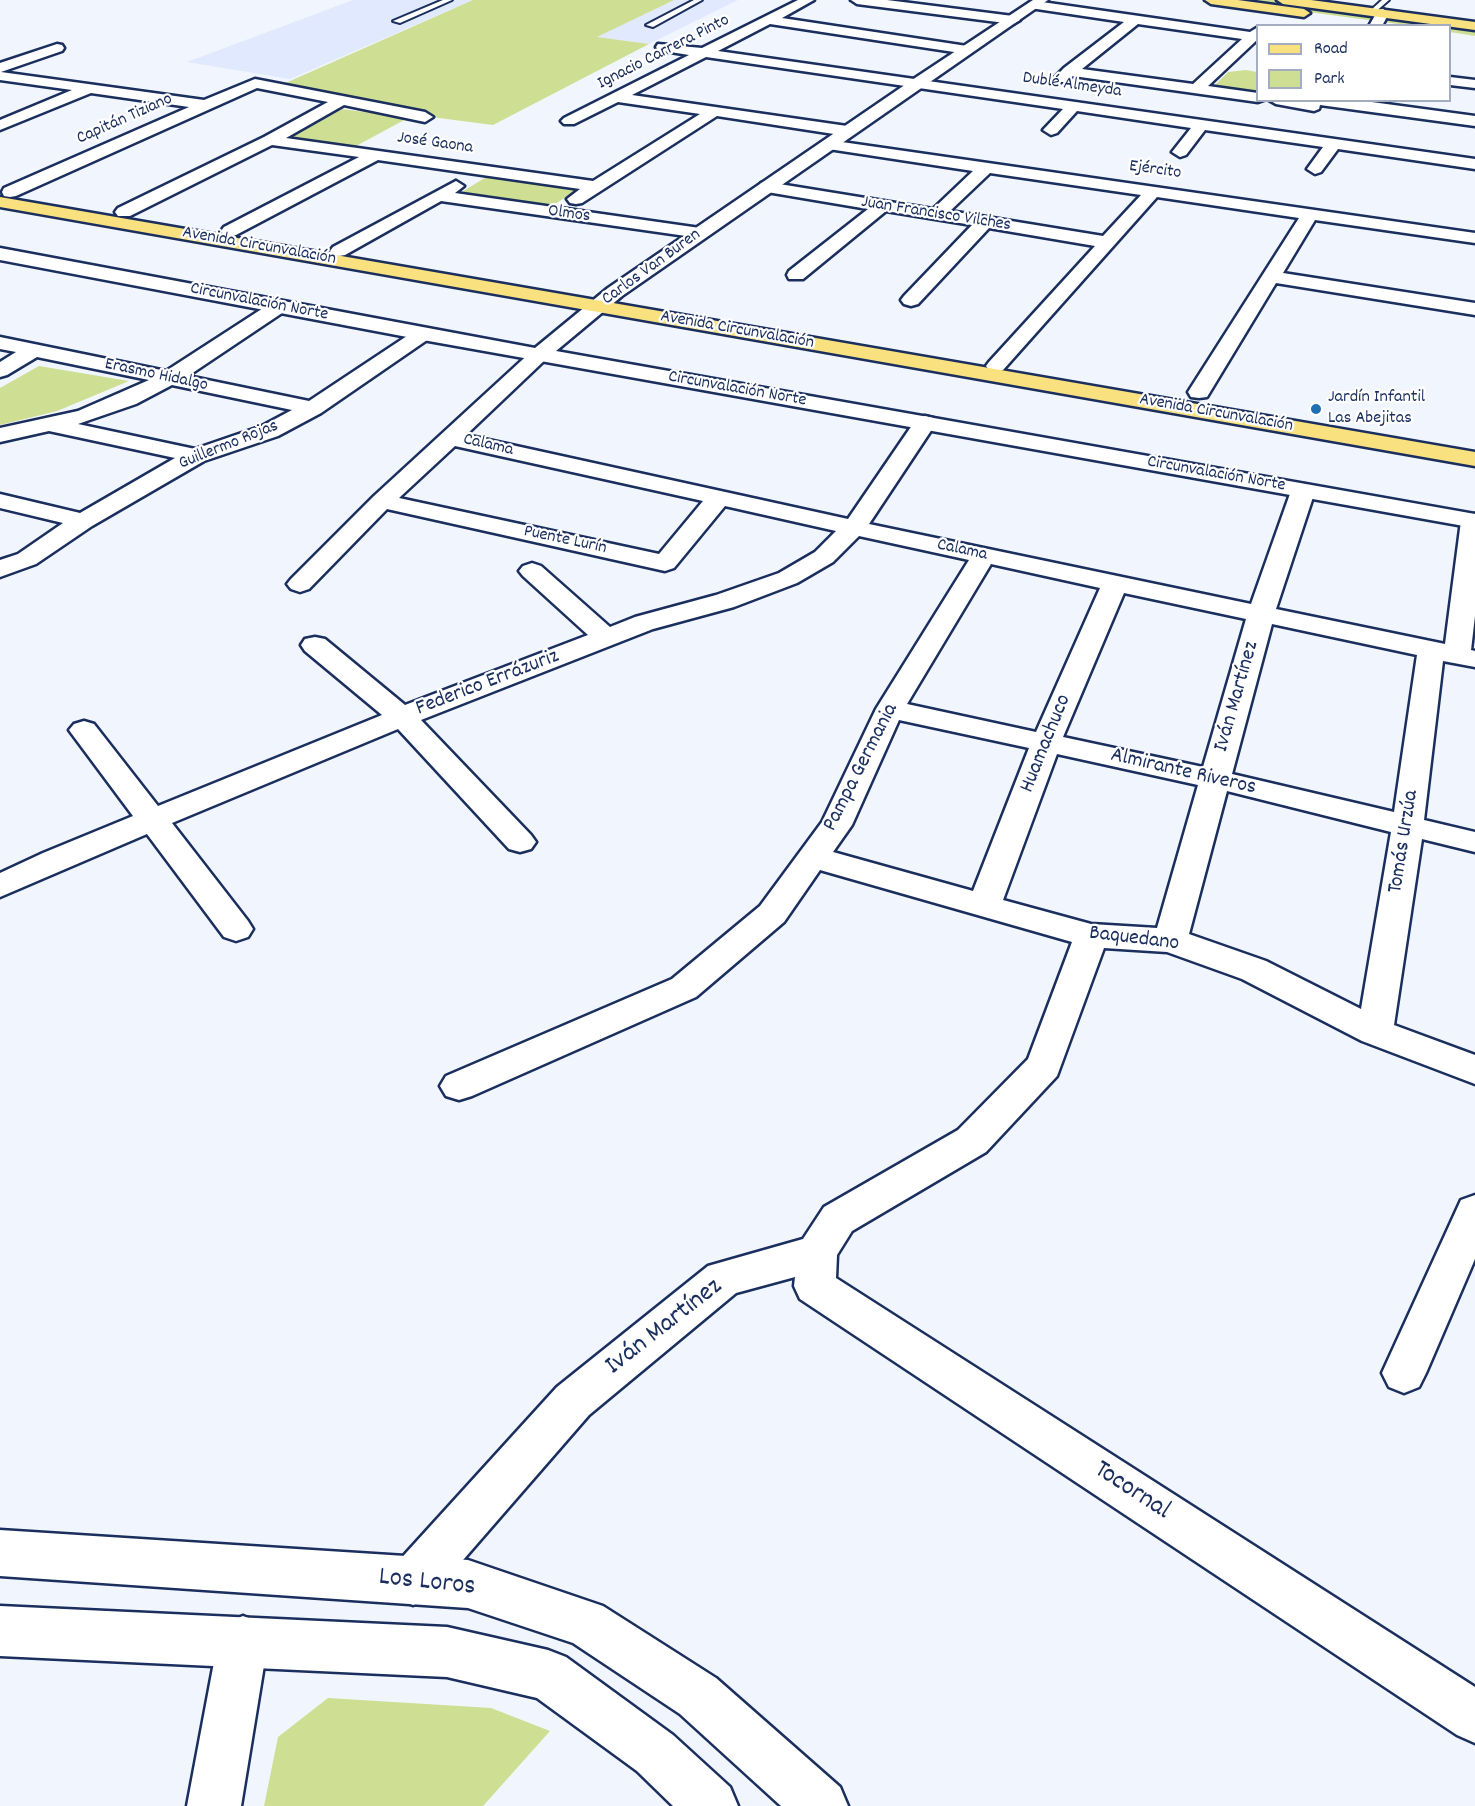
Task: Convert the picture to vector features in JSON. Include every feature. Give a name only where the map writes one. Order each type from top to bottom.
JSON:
[{"type":"main road","points":[[1211,0],[1281,5],[1475,26]]},
{"type":"main road","points":[[1379,15],[1394,24]]},
{"type":"main road","points":[[1451,33],[1475,37]]},
{"type":"main road","name":"Avenida Circunvalación","points":[[3,195],[124,212],[339,251],[615,292],[996,366],[1199,392],[1394,425]]},
{"type":"main road","name":"Avenida Circunvalación","points":[[3,195],[599,307],[1475,459]]},
{"type":"street","name":"Ignacio Carrera Pinto","points":[[569,121],[808,0]]},
{"type":"street","points":[[857,0],[1013,20]]},
{"type":"street","points":[[1039,2],[1160,24],[1256,31]]},
{"type":"street","name":"Carlos Van Buren","points":[[300,584],[382,501],[540,354],[615,292],[917,83],[1039,2]]},
{"type":"street","points":[[1263,24],[1281,5]]},
{"type":"street","points":[[1036,100],[1137,18]]},
{"type":"street","points":[[768,20],[967,50]]},
{"type":"street","points":[[1142,38],[1160,24]]},
{"type":"street","points":[[1197,89],[1256,32]]},
{"type":"street","name":"Dublé Almeyda","points":[[663,47],[1475,164]]},
{"type":"street","points":[[0,68],[57,48]]},
{"type":"street","points":[[1097,75],[1115,61]]},
{"type":"street","points":[[1069,71],[1256,98]]},
{"type":"street","points":[[0,76],[208,105]]},
{"type":"street","points":[[1451,81],[1475,84]]},
{"type":"street","name":"Capitán Tiziano","points":[[3,195],[255,83],[339,102]]},
{"type":"street","points":[[0,125],[88,90]]},
{"type":"street","points":[[616,97],[847,131]]},
{"type":"street","points":[[124,212],[270,140],[339,102],[425,117],[406,127]]},
{"type":"street","points":[[1291,137],[1318,102],[1475,121]]},
{"type":"street","points":[[1051,130],[1074,106]]},
{"type":"street","points":[[556,213],[714,112]]},
{"type":"street","points":[[1180,152],[1202,124]]},
{"type":"street","name":"José Gaona","points":[[270,140],[371,150],[482,170],[595,186]]},
{"type":"street","points":[[1315,170],[1334,143]]},
{"type":"street","name":"Ejército","points":[[828,145],[1475,238]]},
{"type":"street","points":[[230,231],[371,150]]},
{"type":"street","points":[[936,215],[987,167]]},
{"type":"street","points":[[339,251],[482,170]]},
{"type":"street","name":"Juan Francisco Vilches","points":[[767,187],[1106,242]]},
{"type":"street","points":[[996,366],[1154,191]]},
{"type":"street","name":"Olmos","points":[[438,196],[700,233]]},
{"type":"street","points":[[796,275],[882,206]]},
{"type":"street","points":[[1199,392],[1310,214]]},
{"type":"street","points":[[911,300],[984,223]]},
{"type":"street","name":"Circunvalación Norte","points":[[0,254],[423,334],[1474,521]]},
{"type":"street","points":[[1271,277],[1475,309]]},
{"type":"street","points":[[0,435],[85,416],[170,378],[278,307]]},
{"type":"street","name":"Guillermo Rojas","points":[[0,569],[27,560],[83,521],[196,456],[270,431],[313,408],[423,334]]},
{"type":"street","name":"Erasmo Hidalgo","points":[[0,343],[313,408]]},
{"type":"street","points":[[0,371],[34,350]]},
{"type":"street","name":"Federico Errázuriz","points":[[0,886],[54,860],[402,717],[644,623],[725,601],[788,578],[824,557],[854,528],[925,423]]},
{"type":"street","points":[[49,424],[196,456]]},
{"type":"street","name":"Calama","points":[[451,438],[854,528],[1454,655]]},
{"type":"street","name":"Iván Martínez","points":[[1170,940],[1261,614],[1303,490]]},
{"type":"street","name":"Puente Lurín","points":[[382,501],[665,563],[719,498]]},
{"type":"street","points":[[0,501],[83,521]]},
{"type":"street","name":"Tomás Urzúa","points":[[1375,1032],[1408,826],[1454,655],[1474,521]]},
{"type":"street","name":"Pampa Germania","points":[[459,1086],[684,988],[772,914],[836,825],[890,709],[984,555]]},
{"type":"street","points":[[532,570],[608,638]]},
{"type":"street","name":"Huamachuco","points":[[984,906],[1046,743],[1114,583]]},
{"type":"street","points":[[315,645],[402,717],[520,842]]},
{"type":"street","name":"Almirante Riveros","points":[[890,709],[1215,779],[1475,842]]},
{"type":"street","points":[[84,730],[236,929]]},
{"type":"street","name":"Baquedano","points":[[812,857],[1091,936],[1170,940],[1254,970],[1375,1032],[1475,1071]]},
{"type":"street","points":[[817,1252],[838,1219],[972,1141],[1044,1066],[1091,936]]},
{"type":"street","points":[[1404,1373],[1475,1212]]},
{"type":"street","name":"Iván Martínez","points":[[413,1581],[573,1401],[723,1279],[817,1252]]},
{"type":"street","name":"Tocornal","points":[[817,1252],[815,1286],[1475,1718]]},
{"type":"street","name":"Los Loros","points":[[0,1553],[468,1584],[586,1623],[698,1696],[821,1806]]},
{"type":"street","points":[[0,1631],[447,1652],[548,1675],[655,1753],[711,1806]]},
{"type":"street","points":[[214,1806],[243,1641]]},
{"type":"lane","points":[[397,21],[449,0]]},
{"type":"lane","points":[[650,25],[699,0]]},
{"type":"shaded area","points":[[353,0],[473,0],[290,79],[187,62]]},
{"type":"shaded area","points":[[674,0],[738,0],[649,44],[596,37]]},
{"type":"green space","points":[[473,0],[674,0],[597,37],[649,44],[493,125],[439,118],[281,85]]},
{"type":"green space","points":[[1219,0],[1274,0],[1446,24],[1398,24]]},
{"type":"green space","points":[[1451,25],[1475,28],[1475,36],[1451,32]]},
{"type":"green space","points":[[1246,70],[1256,72],[1256,93],[1220,88],[1215,85],[1228,72]]},
{"type":"green space","points":[[342,109],[408,118],[356,146],[292,137]]},
{"type":"green space","points":[[488,176],[578,189],[552,206],[460,193]]},
{"type":"green space","points":[[39,366],[129,381],[57,411],[0,425],[0,388]]},
{"type":"green space","points":[[328,1698],[491,1708],[550,1731],[483,1806],[264,1806],[278,1737]]},
{"type":"place","name":"Jardín Infantil Las Abejitas","points":[[1316,409]]}]
